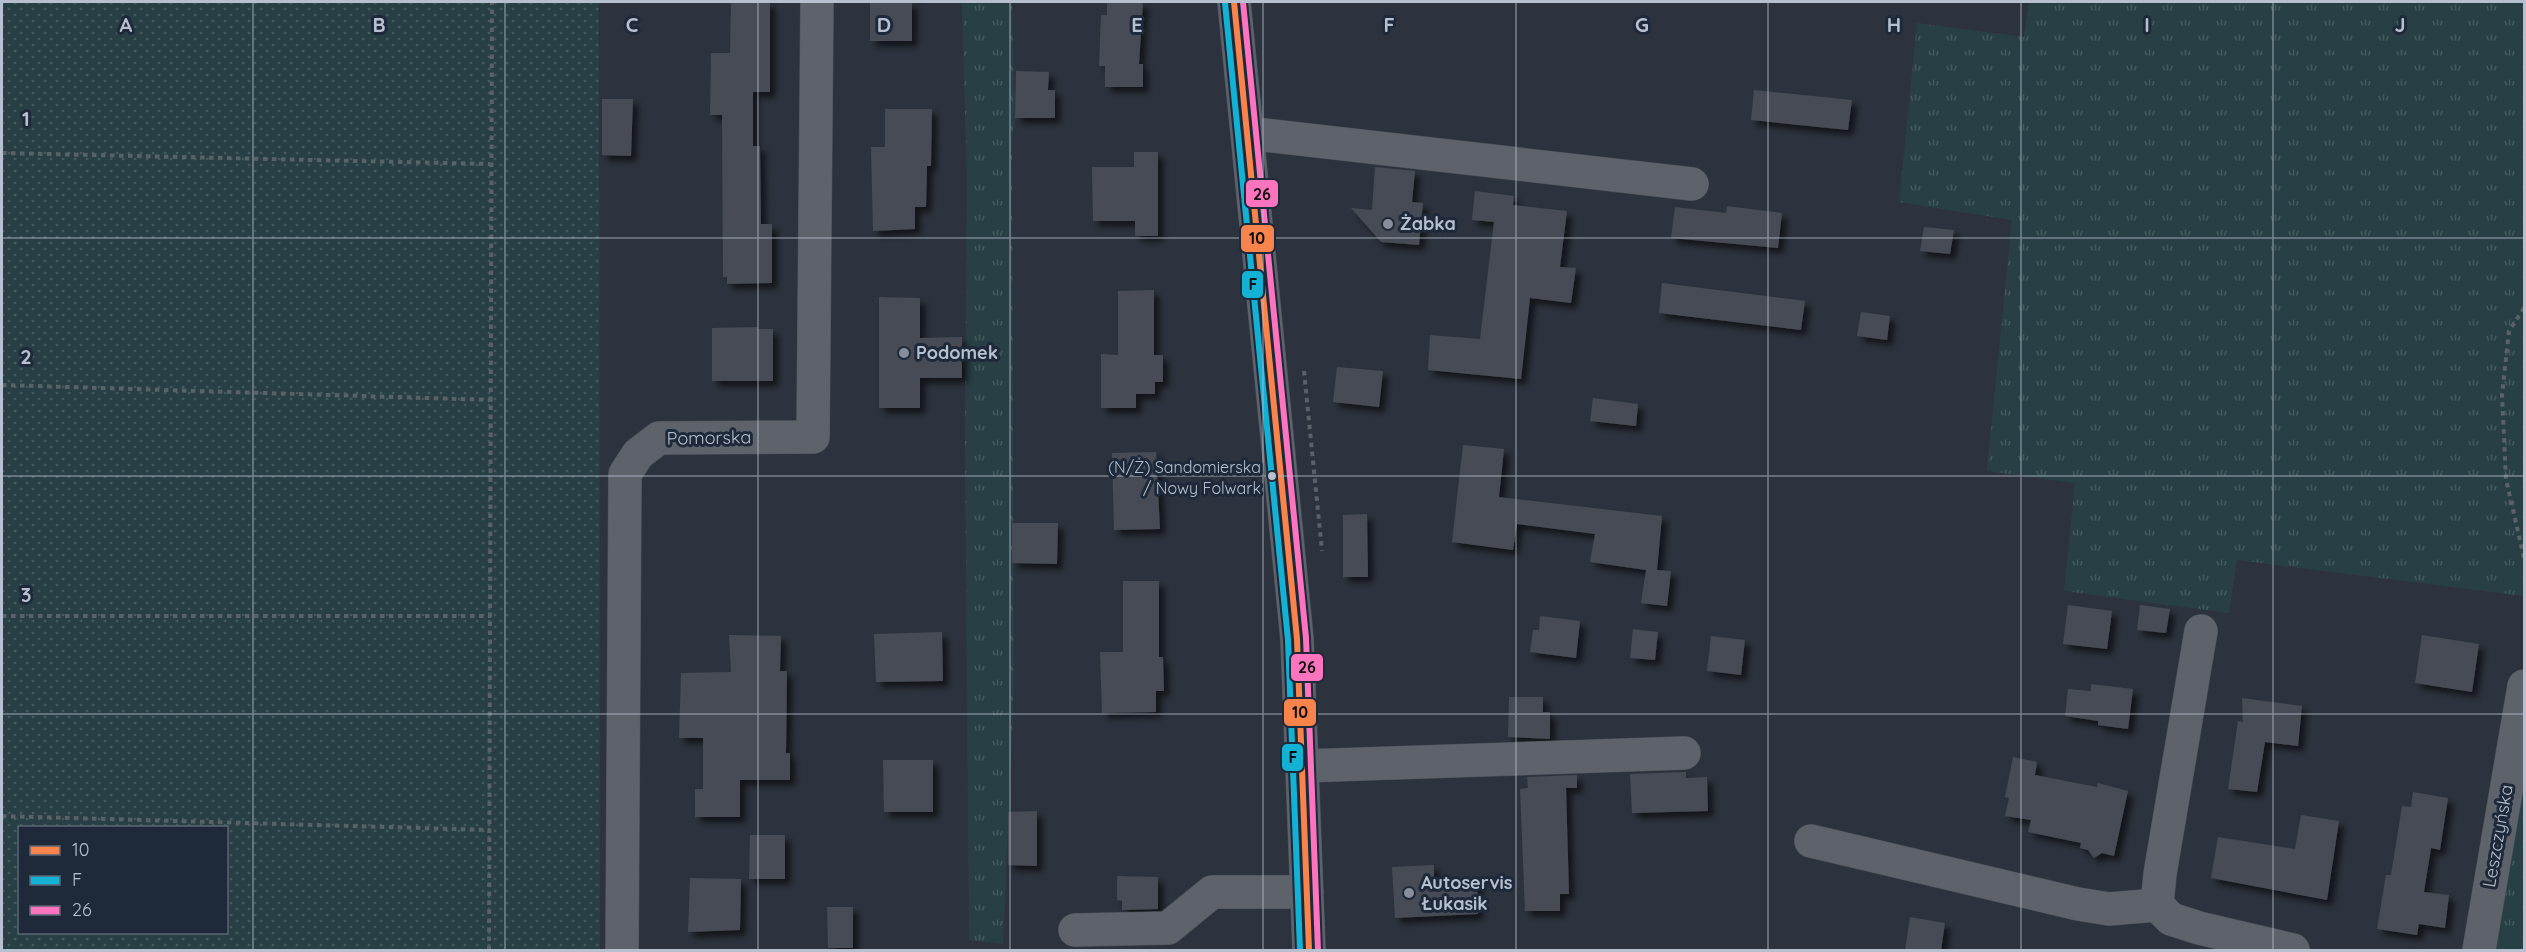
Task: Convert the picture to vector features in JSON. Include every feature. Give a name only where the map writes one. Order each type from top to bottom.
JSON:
[{"type":"street","name":"Pomorska","points":[[622,951],[625,474],[638,454],[659,438],[813,437],[817,2]]},
{"type":"street","points":[[1234,2],[1297,639],[1309,951]]},
{"type":"street","points":[[1247,133],[1692,184]]},
{"type":"street","points":[[2157,905],[2160,874],[2201,631]]},
{"type":"street","name":"Leszczyńska","points":[[2479,951],[2524,686]]},
{"type":"street","points":[[1303,766],[1684,753]]},
{"type":"street","points":[[1811,841],[2078,904],[2109,909],[2157,905],[2171,919],[2293,951]]},
{"type":"street","points":[[1075,930],[1168,928],[1212,892],[1307,892]]},
{"type":"path","points":[[489,951],[493,400],[490,164],[492,2]]},
{"type":"path","points":[[2,153],[490,164]]},
{"type":"path","points":[[2524,308],[2509,330],[2502,395],[2506,479],[2524,558]]},
{"type":"path","points":[[2,385],[493,400]]},
{"type":"path","points":[[2,616],[491,615]]},
{"type":"path","points":[[2,816],[490,830]]},
{"type":"green space","points":[[2,2],[599,2],[600,950],[2,950]]},
{"type":"green space","points":[[962,2],[1012,2],[1015,118],[1012,138],[1014,686],[1003,944],[969,940],[965,441],[967,178]]},
{"type":"green space","points":[[2029,2],[2524,2],[2524,596],[2237,560],[2229,613],[2064,591],[2075,483],[1987,471],[2012,220],[1899,202],[1917,23],[2024,37]]},
{"type":"green space","points":[[2524,761],[2524,950],[2494,950]]},
{"type":"building","points":[[731,2],[770,2],[770,92],[753,92],[753,146],[760,146],[761,224],[772,224],[772,283],[727,284],[727,277],[723,277],[722,115],[710,115],[711,53],[730,53]]},
{"type":"building","points":[[870,2],[912,2],[912,41],[870,41]]},
{"type":"building","points":[[1107,2],[1143,2],[1139,64],[1143,64],[1143,87],[1105,87],[1105,66],[1099,66],[1101,15],[1107,15]]},
{"type":"building","points":[[1016,71],[1049,72],[1048,90],[1055,90],[1055,118],[1015,118]]},
{"type":"building","points":[[1754,90],[1852,100],[1848,130],[1751,120]]},
{"type":"building","points":[[602,99],[633,99],[631,156],[602,155]]},
{"type":"building","points":[[885,109],[932,109],[931,166],[927,166],[926,207],[915,207],[915,229],[873,231],[871,147],[885,147]]},
{"type":"building","points":[[1134,152],[1158,152],[1158,236],[1135,236],[1135,221],[1093,221],[1092,167],[1134,167]]},
{"type":"building","points":[[1375,167],[1415,171],[1412,202],[1423,203],[1419,245],[1381,242],[1351,208],[1372,210]]},
{"type":"building","points":[[1475,191],[1514,196],[1513,205],[1567,211],[1560,267],[1576,268],[1571,303],[1530,298],[1521,379],[1428,370],[1430,335],[1480,339],[1494,222],[1472,220]]},
{"type":"building","points":[[1727,206],[1782,213],[1778,248],[1671,238],[1675,207],[1726,213]]},
{"type":"building","points":[[1924,227],[1954,230],[1950,254],[1920,251]]},
{"type":"building","points":[[1662,283],[1805,301],[1801,330],[1659,313]]},
{"type":"building","points":[[1154,290],[1154,355],[1163,355],[1163,382],[1155,382],[1155,394],[1136,394],[1136,408],[1101,408],[1101,354],[1118,355],[1118,291]]},
{"type":"building","name":"Podomek","points":[[879,297],[920,298],[920,338],[962,337],[962,378],[920,378],[920,408],[879,408]]},
{"type":"building","points":[[1861,312],[1890,316],[1887,340],[1857,336]]},
{"type":"building","points":[[758,327],[758,329],[773,329],[773,381],[712,381],[712,328]]},
{"type":"building","points":[[1337,367],[1383,371],[1379,407],[1333,402]]},
{"type":"building","points":[[1593,398],[1638,404],[1636,426],[1590,421]]},
{"type":"building","points":[[1463,445],[1504,449],[1499,497],[1662,516],[1657,570],[1671,571],[1667,606],[1641,603],[1646,570],[1590,562],[1595,534],[1517,524],[1513,550],[1452,542]]},
{"type":"building","points":[[1156,452],[1160,529],[1114,530],[1112,453]]},
{"type":"building","points":[[1367,514],[1368,577],[1343,577],[1343,515]]},
{"type":"building","points":[[1012,523],[1058,523],[1057,564],[1012,563]]},
{"type":"building","points":[[1123,581],[1159,581],[1159,657],[1163,657],[1164,691],[1156,691],[1156,712],[1102,713],[1100,652],[1123,652]]},
{"type":"building","points":[[2068,605],[2112,611],[2107,649],[2063,644]]},
{"type":"building","points":[[2140,605],[2170,609],[2166,633],[2137,630]]},
{"type":"building","points":[[1540,616],[1580,621],[1576,658],[1530,652],[1533,630],[1539,630]]},
{"type":"building","points":[[1633,629],[1658,632],[1655,660],[1630,658]]},
{"type":"building","points":[[942,632],[943,681],[876,682],[874,634]]},
{"type":"building","points":[[729,635],[781,636],[780,671],[787,671],[786,753],[790,753],[790,780],[740,780],[740,817],[695,817],[695,789],[703,789],[703,738],[679,738],[681,673],[731,672]]},
{"type":"building","points":[[2422,635],[2479,644],[2472,692],[2415,683]]},
{"type":"building","points":[[1711,636],[1745,640],[1741,675],[1707,671]]},
{"type":"building","points":[[2091,684],[2133,689],[2128,729],[2098,725],[2098,721],[2065,716],[2068,689],[2091,691]]},
{"type":"building","points":[[1509,697],[1543,697],[1543,712],[1550,712],[1550,739],[1508,737]]},
{"type":"building","points":[[2242,698],[2302,706],[2298,746],[2265,742],[2257,792],[2228,789],[2238,721],[2243,722]]},
{"type":"building","points":[[2013,757],[2037,762],[2035,775],[2097,787],[2098,783],[2128,791],[2114,856],[2102,853],[2094,858],[2088,850],[2080,848],[2081,843],[2028,832],[2031,820],[2005,816],[2009,798],[2005,797]]},
{"type":"building","points":[[883,760],[933,760],[933,812],[884,812]]},
{"type":"building","points":[[1686,772],[1686,778],[1707,777],[1708,811],[1632,813],[1630,774]]},
{"type":"building","points":[[1577,775],[1577,788],[1566,788],[1569,894],[1560,894],[1560,911],[1525,911],[1520,789],[1528,788],[1527,777]]},
{"type":"building","points":[[2413,792],[2448,798],[2440,850],[2431,848],[2424,892],[2449,895],[2445,928],[2419,924],[2417,935],[2377,929],[2386,875],[2391,875],[2402,806],[2411,807]]},
{"type":"building","points":[[1037,811],[1037,866],[1008,865],[1008,812]]},
{"type":"building","points":[[2301,815],[2339,821],[2327,900],[2211,878],[2218,837],[2295,849]]},
{"type":"building","points":[[750,835],[785,835],[785,879],[749,879]]},
{"type":"building","points":[[1434,865],[1434,878],[1477,877],[1478,914],[1395,918],[1392,867]]},
{"type":"building","points":[[1117,876],[1158,877],[1158,909],[1122,910],[1122,901],[1117,900]]},
{"type":"building","points":[[690,878],[741,879],[740,930],[688,932]]},
{"type":"building","points":[[827,907],[853,907],[853,948],[828,948]]},
{"type":"building","points":[[1910,917],[1945,923],[1941,951],[1905,951]]},
{"type":"transit line","name":"10","points":[[1234,2],[1297,639],[1309,950]]},
{"type":"transit line","name":"26","points":[[1243,2],[1306,638],[1318,950]]},
{"type":"transit line","name":"F","points":[[1225,3],[1288,640],[1300,950]]},
{"type":"place","name":"Żabka","points":[[1388,224]]},
{"type":"place","name":"Podomek","points":[[904,353]]},
{"type":"place","name":"(N/Ż) Sandomierska / Nowy Folwark","points":[[1272,476]]},
{"type":"place","name":"Autoservis Łukasik","points":[[1409,893]]}]
